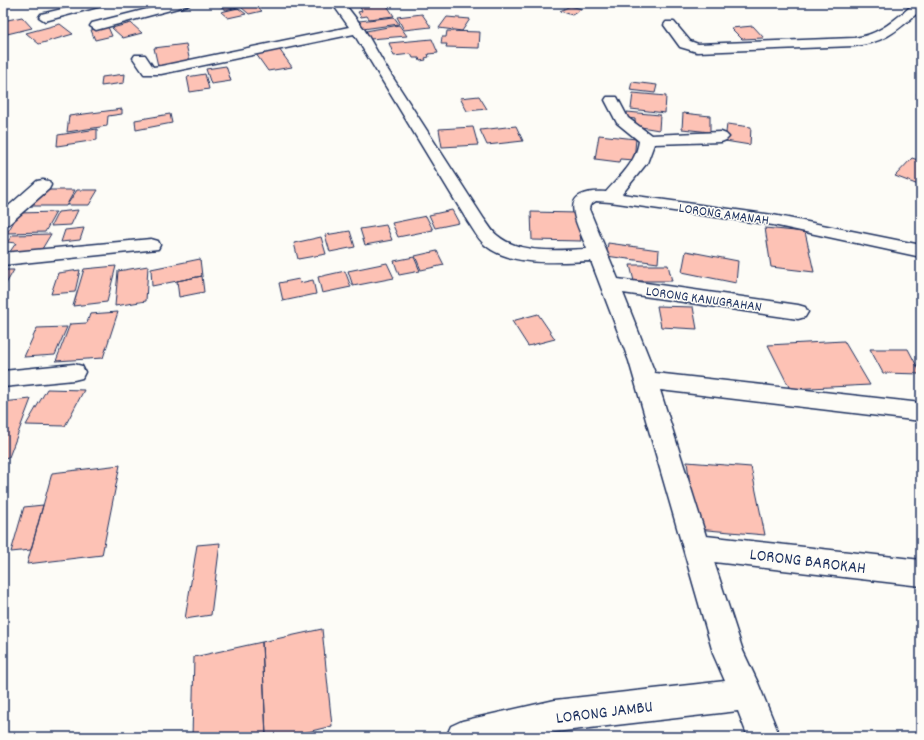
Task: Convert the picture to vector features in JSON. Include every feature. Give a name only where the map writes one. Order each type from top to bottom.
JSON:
[{"type":"street","points":[[45,17],[101,3]]},
{"type":"street","points":[[96,26],[185,3]]},
{"type":"street","points":[[338,3],[358,29],[379,67],[477,222],[492,242],[505,250],[527,254],[598,255]]},
{"type":"street","points":[[670,26],[685,44],[697,48],[854,42],[870,40],[882,35],[921,4]]},
{"type":"street","points":[[140,58],[149,70],[161,70],[358,29]]},
{"type":"street","points":[[612,100],[622,120],[647,140],[721,137]]},
{"type":"street","points":[[610,196],[642,161],[647,150],[647,140]]},
{"type":"street","points":[[3,220],[43,185]]},
{"type":"street","name":"LORONG AMANAH","points":[[764,737],[747,694],[729,656],[646,380],[611,285],[580,209],[582,202],[593,196],[610,196],[773,220],[921,251]]},
{"type":"street","points":[[3,259],[151,245]]},
{"type":"street","name":"LORONG KANUGRAHAN","points":[[611,285],[798,312]]},
{"type":"street","points":[[3,379],[74,372]]},
{"type":"street","points":[[646,380],[921,412]]},
{"type":"street","name":"LORONG BAROKAH","points":[[695,547],[921,572]]},
{"type":"street","name":"LORONG JAMBU","points":[[462,737],[555,716],[747,694]]},
{"type":"building","points":[[216,3],[252,3],[226,10]]},
{"type":"building","points":[[293,3],[325,3],[326,4],[298,9]]},
{"type":"building","points":[[253,4],[262,11],[249,14],[241,7]]},
{"type":"building","points":[[386,4],[394,16],[369,19],[367,16],[361,17],[358,12],[362,11],[360,7]]},
{"type":"building","points":[[570,6],[582,9],[572,15],[560,11]]},
{"type":"building","points":[[238,8],[246,14],[228,18],[221,12]]},
{"type":"building","points":[[422,14],[431,27],[404,30],[397,17]]},
{"type":"building","points":[[22,17],[32,28],[3,35],[3,21]]},
{"type":"building","points":[[394,17],[399,24],[363,29],[359,21]]},
{"type":"building","points":[[447,17],[470,19],[462,31],[439,28]]},
{"type":"building","points":[[131,23],[142,33],[123,38],[112,28]]},
{"type":"building","points":[[60,24],[73,34],[39,44],[26,33]]},
{"type":"building","points":[[399,25],[407,36],[370,39],[366,31]]},
{"type":"building","points":[[753,26],[764,38],[742,39],[731,28]]},
{"type":"building","points":[[108,27],[112,36],[95,40],[91,30]]},
{"type":"building","points":[[447,31],[480,32],[479,48],[446,47],[447,44],[441,44],[442,37],[446,37]]},
{"type":"building","points":[[432,39],[438,53],[428,54],[429,57],[425,58],[426,60],[420,61],[419,58],[413,58],[411,54],[394,56],[389,43]]},
{"type":"building","points":[[186,44],[190,62],[158,66],[154,48]]},
{"type":"building","points":[[279,49],[292,67],[268,71],[256,54]]},
{"type":"building","points":[[226,66],[231,81],[211,84],[206,69]]},
{"type":"building","points":[[125,74],[124,83],[101,86],[102,77]]},
{"type":"building","points":[[205,74],[209,89],[190,92],[187,77]]},
{"type":"building","points":[[632,82],[657,85],[655,93],[630,90]]},
{"type":"building","points":[[633,93],[666,96],[665,113],[631,109]]},
{"type":"building","points":[[917,93],[921,94],[921,109],[919,109]]},
{"type":"building","points":[[479,96],[487,109],[467,111],[460,98]]},
{"type":"building","points":[[122,109],[122,114],[108,116],[107,126],[67,132],[69,116]]},
{"type":"building","points":[[627,112],[660,115],[659,130],[635,126],[635,119],[627,118]]},
{"type":"building","points":[[683,113],[710,116],[710,132],[682,129]]},
{"type":"building","points":[[170,114],[172,123],[136,130],[135,120]]},
{"type":"building","points":[[727,124],[751,127],[750,145],[725,141]]},
{"type":"building","points":[[516,126],[523,141],[487,145],[480,130]]},
{"type":"building","points":[[473,127],[478,145],[442,147],[439,129]]},
{"type":"building","points":[[97,129],[97,140],[57,146],[58,135]]},
{"type":"building","points":[[599,135],[636,139],[634,160],[620,159],[619,162],[595,159]]},
{"type":"building","points":[[912,158],[921,161],[921,186],[895,176]]},
{"type":"building","points":[[38,190],[75,190],[66,206],[28,206]]},
{"type":"building","points":[[77,190],[98,190],[89,205],[67,205]]},
{"type":"building","points":[[78,210],[71,225],[51,226],[58,212]]},
{"type":"building","points":[[452,210],[459,223],[435,228],[429,215]]},
{"type":"building","points":[[56,212],[45,232],[7,233],[19,213]]},
{"type":"building","points":[[531,212],[577,213],[581,241],[532,240]]},
{"type":"building","points":[[426,216],[433,230],[398,237],[392,223]]},
{"type":"building","points":[[386,225],[392,240],[365,245],[360,229]]},
{"type":"building","points":[[84,228],[80,240],[61,242],[65,230]]},
{"type":"building","points":[[765,228],[805,232],[814,272],[771,267]]},
{"type":"building","points":[[350,231],[355,247],[330,252],[325,235]]},
{"type":"building","points":[[51,234],[39,254],[9,253],[16,243],[7,242],[13,235]]},
{"type":"building","points":[[321,237],[326,254],[298,259],[294,243]]},
{"type":"building","points":[[608,243],[659,250],[658,263],[606,256]]},
{"type":"building","points":[[437,251],[444,265],[421,270],[415,256]]},
{"type":"building","points":[[686,251],[738,261],[736,283],[682,272]]},
{"type":"building","points":[[414,257],[420,271],[399,275],[394,261]]},
{"type":"building","points":[[200,259],[202,276],[152,286],[151,269]]},
{"type":"building","points":[[387,263],[394,278],[353,286],[348,271]]},
{"type":"building","points":[[630,265],[668,265],[672,281],[634,281]]},
{"type":"building","points":[[116,266],[107,302],[73,306],[84,269]]},
{"type":"building","points":[[148,266],[146,301],[115,306],[118,271]]},
{"type":"building","points":[[3,270],[14,270],[3,289]]},
{"type":"building","points":[[80,270],[75,292],[51,294],[58,273]]},
{"type":"building","points":[[345,271],[351,287],[322,293],[318,277]]},
{"type":"building","points":[[202,276],[204,292],[179,297],[177,281]]},
{"type":"building","points":[[299,279],[300,283],[313,280],[316,294],[283,301],[279,283]]},
{"type":"building","points":[[657,306],[693,307],[697,329],[661,327]]},
{"type":"building","points":[[118,312],[103,358],[56,361],[70,324],[87,323],[90,314]]},
{"type":"building","points":[[538,314],[555,339],[528,346],[512,321]]},
{"type":"building","points":[[67,327],[55,355],[24,357],[37,328]]},
{"type":"building","points":[[844,341],[870,385],[790,389],[768,345]]},
{"type":"building","points":[[870,349],[908,349],[921,374],[883,373]]},
{"type":"building","points":[[47,389],[84,390],[65,426],[26,425]]},
{"type":"building","points":[[31,399],[9,457],[3,458],[3,402]]},
{"type":"building","points":[[687,462],[751,467],[765,535],[696,529]]},
{"type":"building","points":[[120,465],[102,555],[27,564],[52,473]]},
{"type":"building","points":[[43,505],[31,550],[11,552],[24,507]]},
{"type":"building","points":[[220,543],[211,615],[185,619],[197,545]]},
{"type":"building","points":[[322,629],[332,726],[287,737],[266,737],[262,642]]},
{"type":"building","points":[[262,642],[266,737],[192,737],[194,657]]}]
